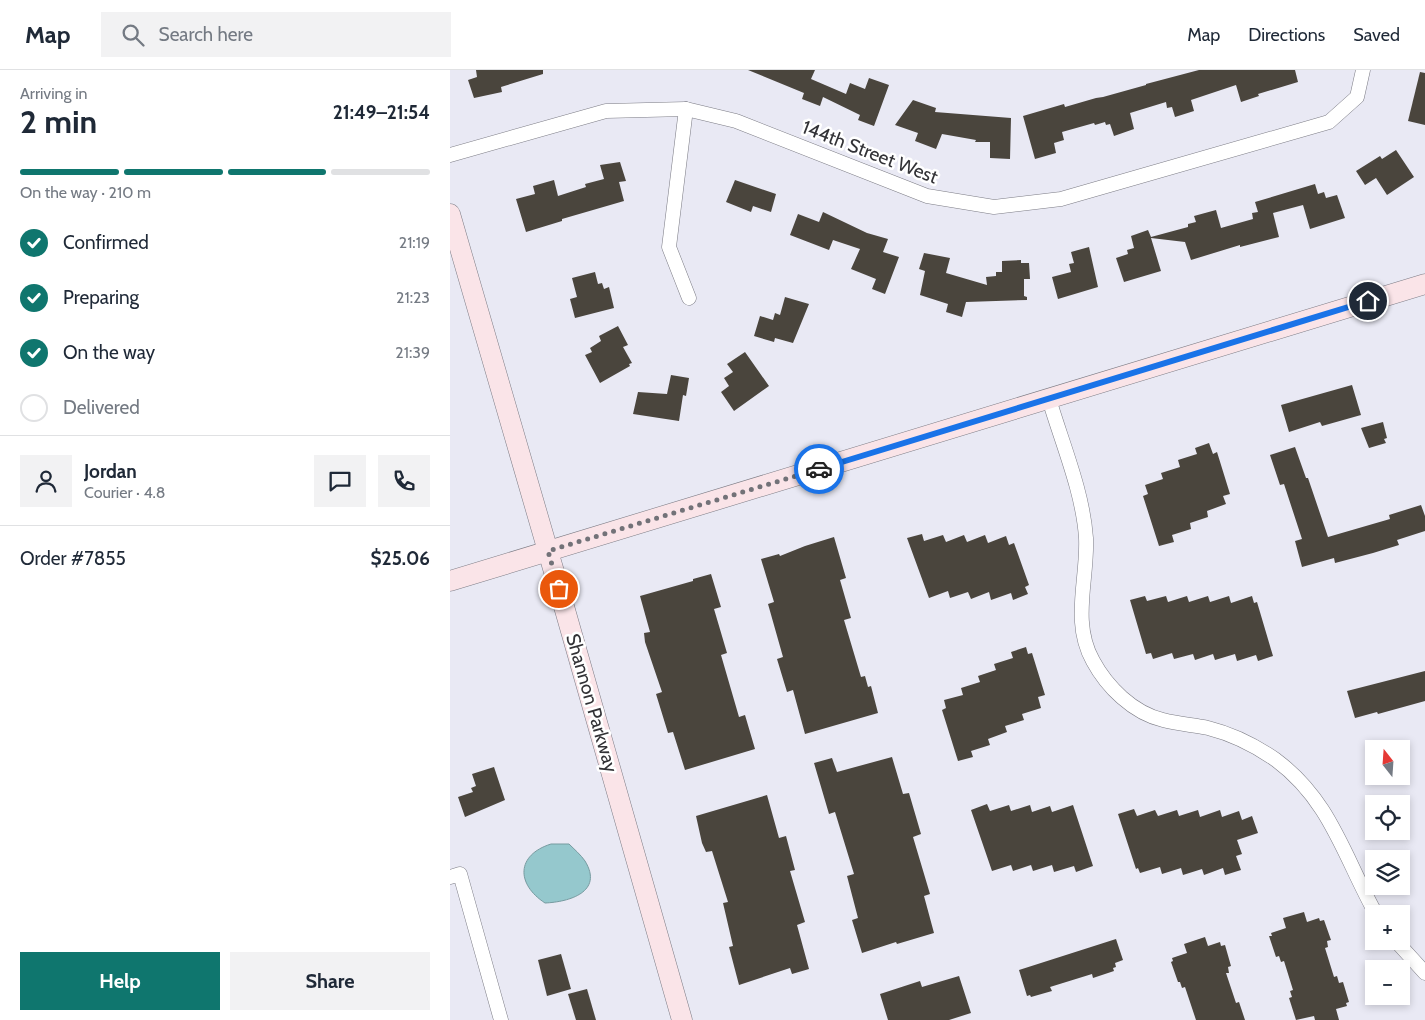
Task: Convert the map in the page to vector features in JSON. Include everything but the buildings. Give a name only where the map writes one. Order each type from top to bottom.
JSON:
[{"type":"street","name":"144th Street West","points":[[450,155],[606,111],[686,109],[736,121],[927,196],[994,207],[1061,199],[1328,122],[1357,97],[1362,70]]},
{"type":"street","points":[[686,109],[669,247],[689,298]]},
{"type":"street","name":"Shannon Parkway","points":[[450,214],[682,1020]]},
{"type":"street","points":[[450,581],[1425,284]]},
{"type":"street","points":[[1049,399],[1082,511],[1086,537],[1080,612],[1082,627],[1091,658],[1103,678],[1119,696],[1139,710],[1161,720],[1208,728],[1231,735],[1274,759],[1293,774],[1310,791],[1324,811],[1371,905]]},
{"type":"street","points":[[455,876],[501,1020]]},
{"type":"street","points":[[1404,950],[1425,973]]},
{"type":"water","points":[[551,844],[569,844],[585,861],[590,872],[590,881],[587,888],[573,897],[545,903],[529,887],[525,879],[524,870],[526,862],[531,855]]},
{"type":"way so far","points":[[559,589],[548,551],[819,469]]},
{"type":"route","points":[[819,469],[1368,301]]}]
